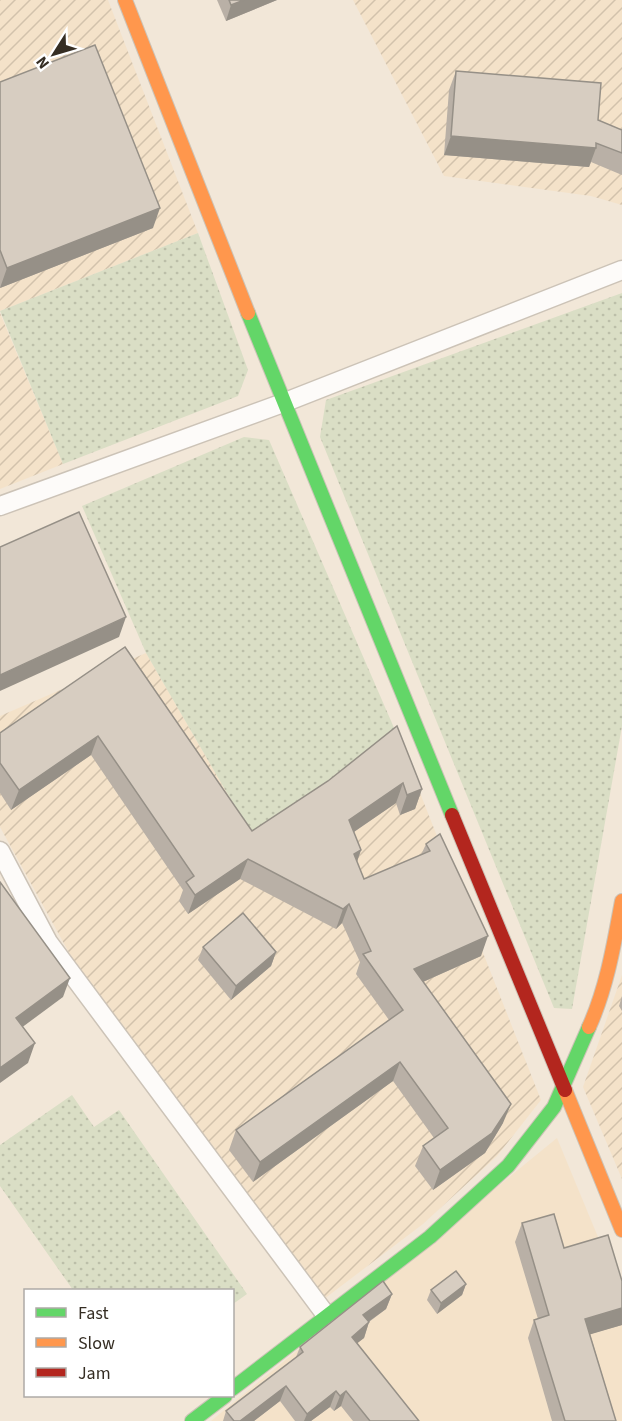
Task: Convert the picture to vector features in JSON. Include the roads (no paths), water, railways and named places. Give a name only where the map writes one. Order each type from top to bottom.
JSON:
[{"type":"street","points":[[125,0],[283,403],[622,1230]]},
{"type":"street","points":[[0,506],[283,403],[622,270]]},
{"type":"street","points":[[0,852],[48,942],[327,1315]]},
{"type":"street","points":[[234,1387],[430,1238],[508,1166],[554,1107],[598,1007],[607,977],[622,901]]},
{"type":"street","points":[[192,1421],[222,1397]]}]
